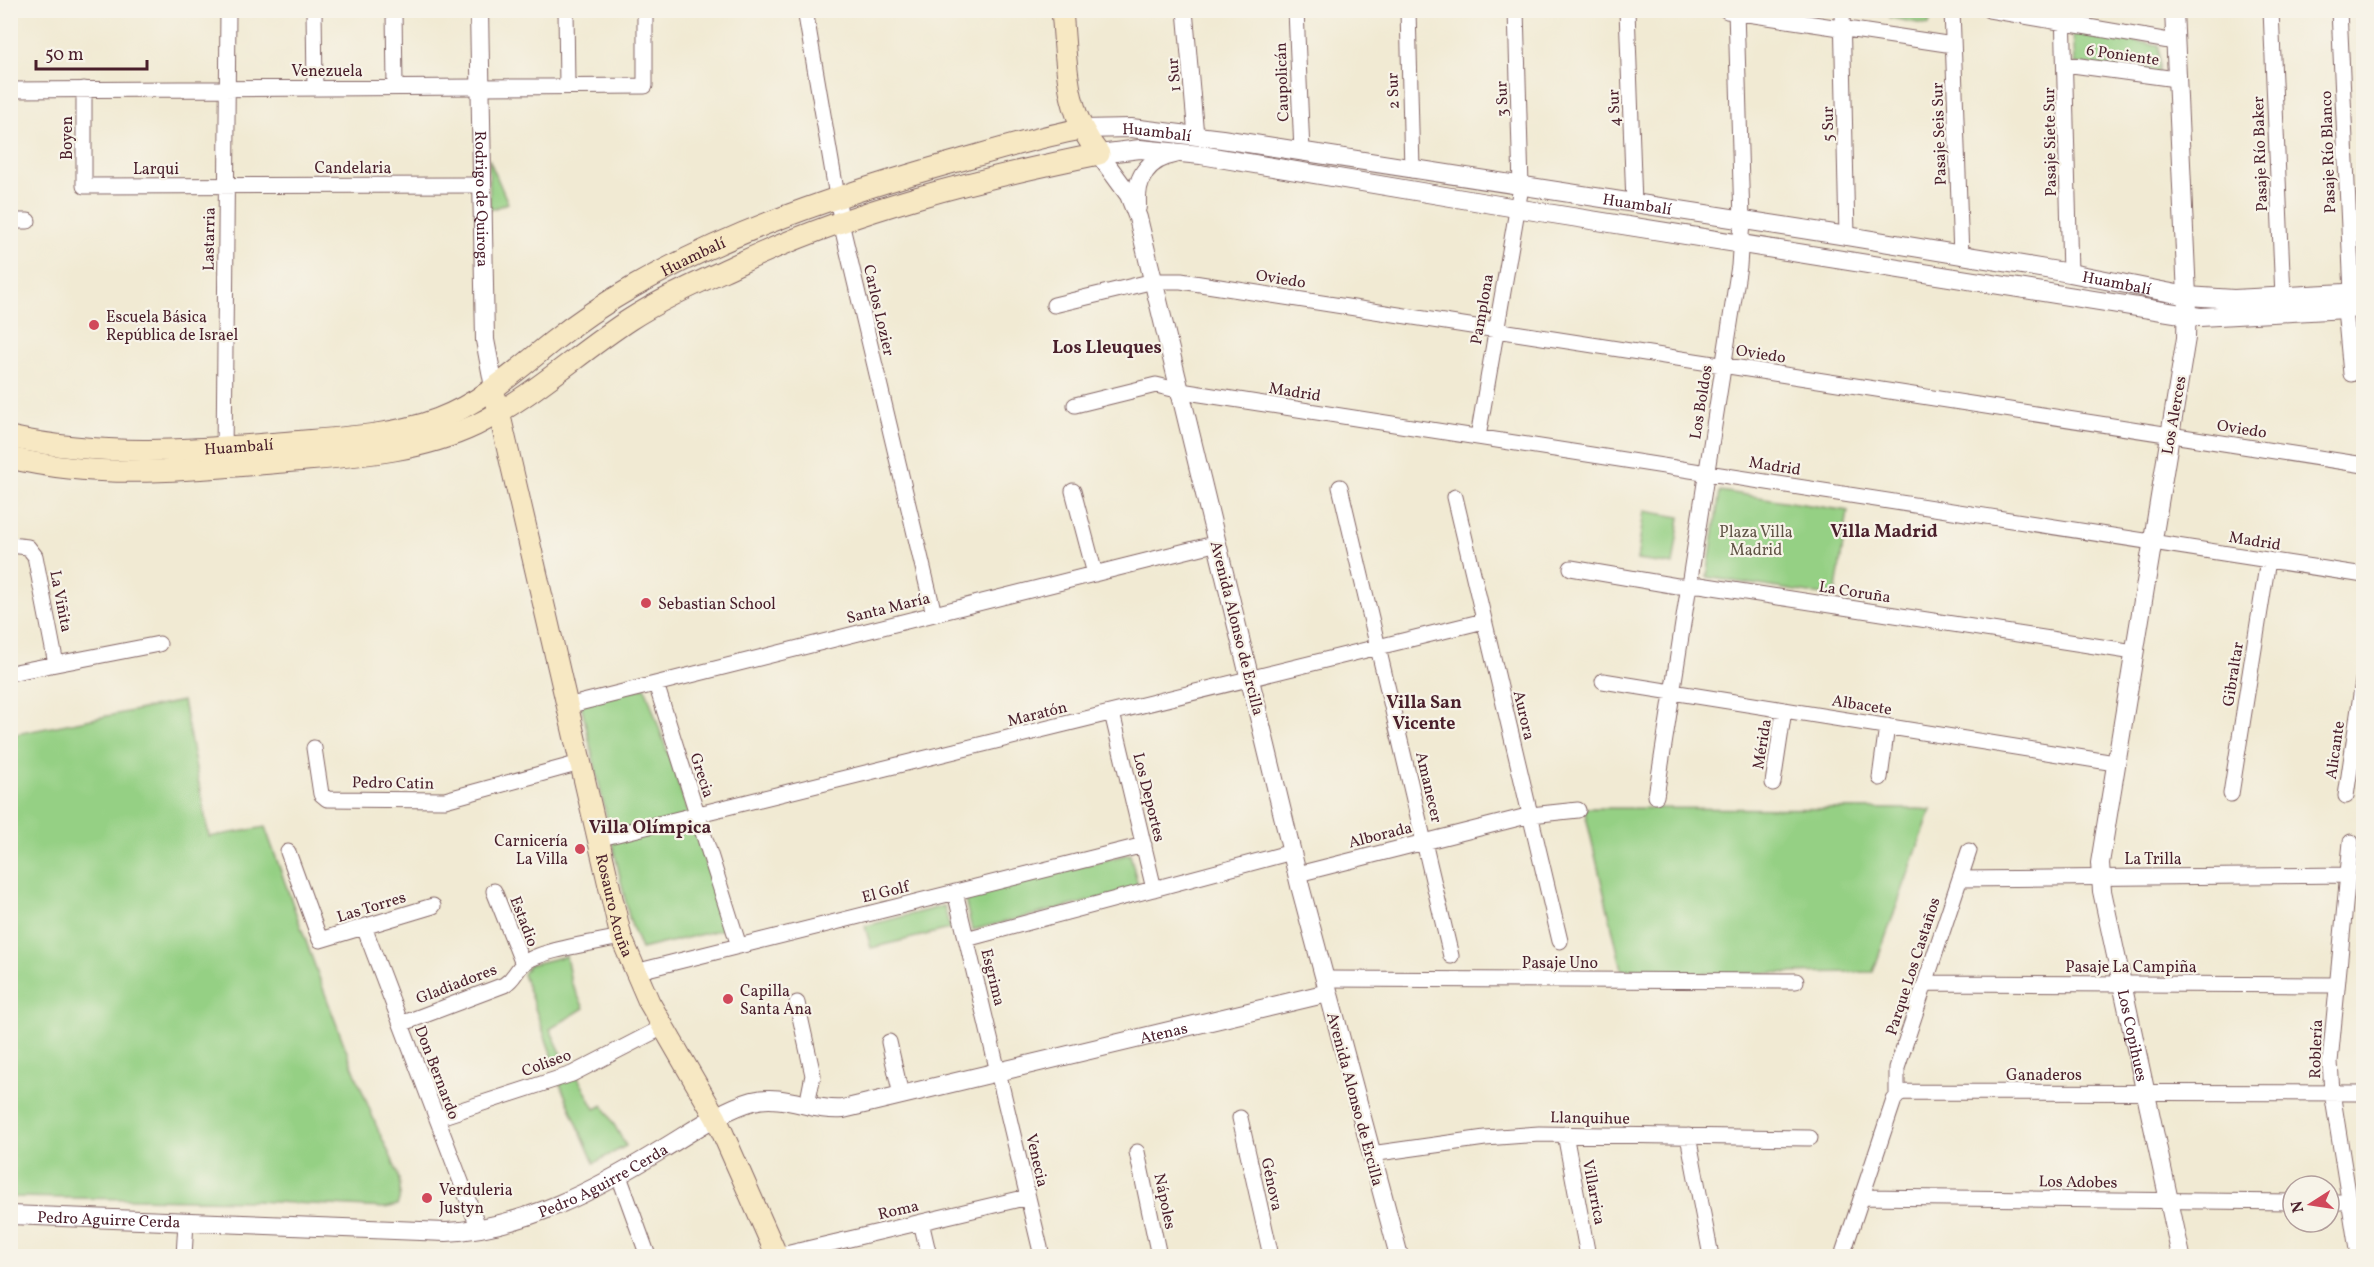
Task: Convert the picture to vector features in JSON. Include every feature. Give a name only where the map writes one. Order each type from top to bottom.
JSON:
[{"type":"main road","name":"Avenida Alonso de Ercilla","points":[[1062,10],[1070,92],[1082,129],[1100,154]]},
{"type":"main road","name":"Huambalí","points":[[10,458],[57,468],[105,473],[224,457],[417,425],[454,412],[494,387],[556,339],[633,287],[700,253],[837,197],[1039,137],[1082,129]]},
{"type":"main road","name":"Huambalí","points":[[10,437],[107,452],[224,457],[410,448],[446,438],[500,412],[630,319],[740,263],[841,221],[1006,173],[1100,154]]},
{"type":"main road","name":"Rosauro Acuña","points":[[494,387],[621,937],[635,972],[663,1027],[716,1118],[777,1256]]},
{"type":"street","name":"Lastarria","points":[[224,457],[228,10]]},
{"type":"street","points":[[314,10],[315,88]]},
{"type":"street","points":[[394,10],[395,87]]},
{"type":"street","name":"Rodrigo de Quiroga","points":[[479,10],[480,185],[485,340],[494,387]]},
{"type":"street","points":[[566,10],[567,86]]},
{"type":"street","name":"Venezuela","points":[[10,90],[645,86],[645,10]]},
{"type":"street","name":"Carlos Lozier","points":[[805,10],[841,221],[934,614]]},
{"type":"street","name":"1 Sur","points":[[1185,10],[1196,136]]},
{"type":"street","name":"Caupolicán","points":[[1296,10],[1302,152]]},
{"type":"street","name":"2 Sur","points":[[1408,10],[1412,170]]},
{"type":"street","name":"3 Sur","points":[[1516,10],[1521,187]]},
{"type":"street","name":"4 Sur","points":[[1627,10],[1634,204]]},
{"type":"street","name":"5 Sur","points":[[1842,10],[1847,236]]},
{"type":"street","name":"Pasaje Seis Sur","points":[[1952,10],[1961,256]]},
{"type":"street","name":"6 Poniente","points":[[1989,10],[2063,17],[2175,42]]},
{"type":"street","name":"Los Alerces","points":[[2107,815],[2186,338],[2187,296],[2174,10]]},
{"type":"street","name":"Pasaje Río Baker","points":[[2271,10],[2283,297]]},
{"type":"street","name":"Pasaje Río Blanco","points":[[2339,10],[2353,298],[2351,374]]},
{"type":"street","points":[[1732,11],[1953,45]]},
{"type":"street","name":"Los Boldos","points":[[1656,796],[1707,473],[1740,244],[1742,221],[1732,11]]},
{"type":"street","name":"Pasaje Siete Sur","points":[[2063,17],[2070,273]]},
{"type":"street","name":"6 Poniente","points":[[2065,64],[2176,79]]},
{"type":"street","name":"Boyen","points":[[84,89],[84,186]]},
{"type":"street","name":"Huambalí","points":[[1082,129],[1131,128],[1302,152],[1847,236],[2070,273],[2187,296],[2234,299],[2353,298],[2364,308]]},
{"type":"street","name":"Huambalí","points":[[1100,154],[1140,149],[1183,152],[1516,208],[2187,315],[2218,318],[2353,298]]},
{"type":"street","points":[[1138,218],[1136,191],[1142,173],[1155,160],[1183,152]]},
{"type":"street","name":"Avenida Alonso de Ercilla","points":[[1100,154],[1129,195],[1138,218],[1292,852],[1399,1257]]},
{"type":"street","name":"Candelaria","points":[[227,186],[480,185]]},
{"type":"street","name":"Larqui","points":[[84,186],[227,186]]},
{"type":"street","name":"Pamplona","points":[[1478,437],[1521,187]]},
{"type":"street","points":[[10,221],[28,221]]},
{"type":"street","name":"Oviedo","points":[[1054,305],[1154,281],[1181,281],[2364,465]]},
{"type":"street","name":"Madrid","points":[[1075,405],[1156,385],[1181,392],[2364,575]]},
{"type":"street","name":"Amanecer","points":[[1340,487],[1451,956]]},
{"type":"street","points":[[1073,491],[1095,574]]},
{"type":"street","name":"Aurora","points":[[1455,497],[1560,941]]},
{"type":"street","name":"Santa María","points":[[567,706],[1218,543]]},
{"type":"street","name":"La Viñita","points":[[10,545],[28,548],[34,556],[56,664]]},
{"type":"street","name":"Gibraltar","points":[[2231,794],[2268,560]]},
{"type":"street","name":"La Coruña","points":[[1571,568],[1677,586],[1700,585],[2134,652]]},
{"type":"street","name":"Maratón","points":[[597,839],[1484,621]]},
{"type":"street","points":[[10,673],[159,644]]},
{"type":"street","name":"Alicante","points":[[2346,796],[2363,679]]},
{"type":"street","name":"Albacete","points":[[1603,681],[2115,763]]},
{"type":"street","name":"Grecia","points":[[656,684],[739,946]]},
{"type":"street","name":"Mérida","points":[[1773,783],[1785,710]]},
{"type":"street","name":"Los Deportes","points":[[1112,713],[1154,889]]},
{"type":"street","points":[[1880,778],[1887,726]]},
{"type":"street","name":"Pedro Catin","points":[[314,748],[321,794],[327,799],[445,800],[580,763]]},
{"type":"street","name":"Alborada","points":[[1298,874],[1530,815],[1578,810]]},
{"type":"street","name":"Los Copihues","points":[[2107,815],[2100,877],[2181,1257]]},
{"type":"street","name":"Roblería","points":[[2351,842],[2331,1041],[2332,1092],[2358,1257]]},
{"type":"street","name":"El Golf","points":[[635,972],[1144,845]]},
{"type":"street","name":"Parque Los Castaños","points":[[1897,1094],[1897,1068],[1969,851]]},
{"type":"street","name":"Las Torres","points":[[288,852],[320,940],[433,906]]},
{"type":"street","points":[[966,939],[1292,852]]},
{"type":"street","name":"La Trilla","points":[[1960,879],[2347,875]]},
{"type":"street","name":"Estadio","points":[[494,891],[523,964]]},
{"type":"street","name":"Esgrima","points":[[955,892],[998,1071]]},
{"type":"street","name":"Don Bernardo","points":[[364,927],[479,1229]]},
{"type":"street","name":"Gladiadores","points":[[401,1024],[504,985],[515,978],[523,964],[559,949],[621,937]]},
{"type":"street","name":"Pasaje Uno","points":[[1326,986],[1796,981]]},
{"type":"street","name":"Pasaje La Campiña","points":[[1926,983],[2337,985]]},
{"type":"street","name":"Atenas","points":[[998,1071],[1326,986]]},
{"type":"street","points":[[797,1004],[813,1075],[807,1105]]},
{"type":"street","name":"Coliseo","points":[[437,1118],[572,1074],[663,1027]]},
{"type":"street","points":[[888,1042],[901,1095]]},
{"type":"street","name":"Pedro Aguirre Cerda","points":[[10,1215],[446,1232],[479,1229],[555,1206],[619,1176],[716,1118],[762,1099],[843,1109],[998,1071]]},
{"type":"street","name":"Venecia","points":[[998,1071],[1042,1257]]},
{"type":"street","name":"Ganaderos","points":[[1897,1094],[2145,1091],[2364,1093]]},
{"type":"street","points":[[1842,1257],[1897,1094]]},
{"type":"street","name":"Génova","points":[[1240,1118],[1271,1257]]},
{"type":"street","name":"Llanquihue","points":[[1371,1154],[1485,1138],[1565,1134],[1810,1138]]},
{"type":"street","name":"Villarrica","points":[[1565,1134],[1588,1257]]},
{"type":"street","points":[[1688,1136],[1711,1257]]},
{"type":"street","name":"Nápoles","points":[[1137,1152],[1159,1257]]},
{"type":"street","points":[[619,1176],[648,1257]]},
{"type":"street","name":"Roma","points":[[777,1256],[1028,1197]]},
{"type":"street","name":"Los Adobes","points":[[1862,1197],[2281,1202]]},
{"type":"street","points":[[2341,1202],[2348,1202]]},
{"type":"street","points":[[184,1257],[186,1222]]},
{"type":"street","points":[[921,1222],[929,1257]]},
{"type":"green space","points":[[1891,11],[1932,11],[1929,25],[1890,18]]},
{"type":"green space","points":[[2073,33],[2159,45],[2159,76],[2075,63]]},
{"type":"green space","points":[[489,159],[508,203],[490,210]]},
{"type":"green space","name":"Plaza Villa Madrid","points":[[1720,491],[1848,511],[1835,597],[1707,577]]},
{"type":"green space","points":[[1644,511],[1680,517],[1673,565],[1637,560]]},
{"type":"green space","points":[[645,687],[728,928],[641,949],[630,921],[581,704]]},
{"type":"green space","points":[[183,701],[209,837],[265,827],[349,1056],[396,1168],[400,1187],[397,1205],[386,1208],[255,1201],[11,1197],[11,735]]},
{"type":"green space","points":[[1584,808],[1931,810],[1873,972],[1623,974]]},
{"type":"green space","points":[[1130,854],[1139,889],[972,930],[964,895]]},
{"type":"green space","points":[[944,906],[950,929],[871,948],[865,926]]},
{"type":"green space","points":[[566,956],[571,982],[584,1008],[550,1029],[563,1057],[554,1062],[523,974],[529,965]]},
{"type":"green space","points":[[576,1074],[595,1109],[603,1105],[626,1146],[594,1163],[560,1084]]},
{"type":"place","name":"Escuela Básica República de Israel","points":[[94,325]]},
{"type":"place","name":"Sebastian School","points":[[646,603]]},
{"type":"place","name":"Carnicería La Villa","points":[[580,849]]},
{"type":"place","name":"Capilla Santa Ana","points":[[728,999]]},
{"type":"place","name":"Verduleria Justyn","points":[[427,1198]]},
{"type":"district","name":"Los Lleuques","points":[[1107,347]]},
{"type":"district","name":"Villa Madrid","points":[[1884,531]]},
{"type":"district","name":"Villa San Vicente","points":[[1424,712]]},
{"type":"district","name":"Villa Olímpica","points":[[650,827]]}]
